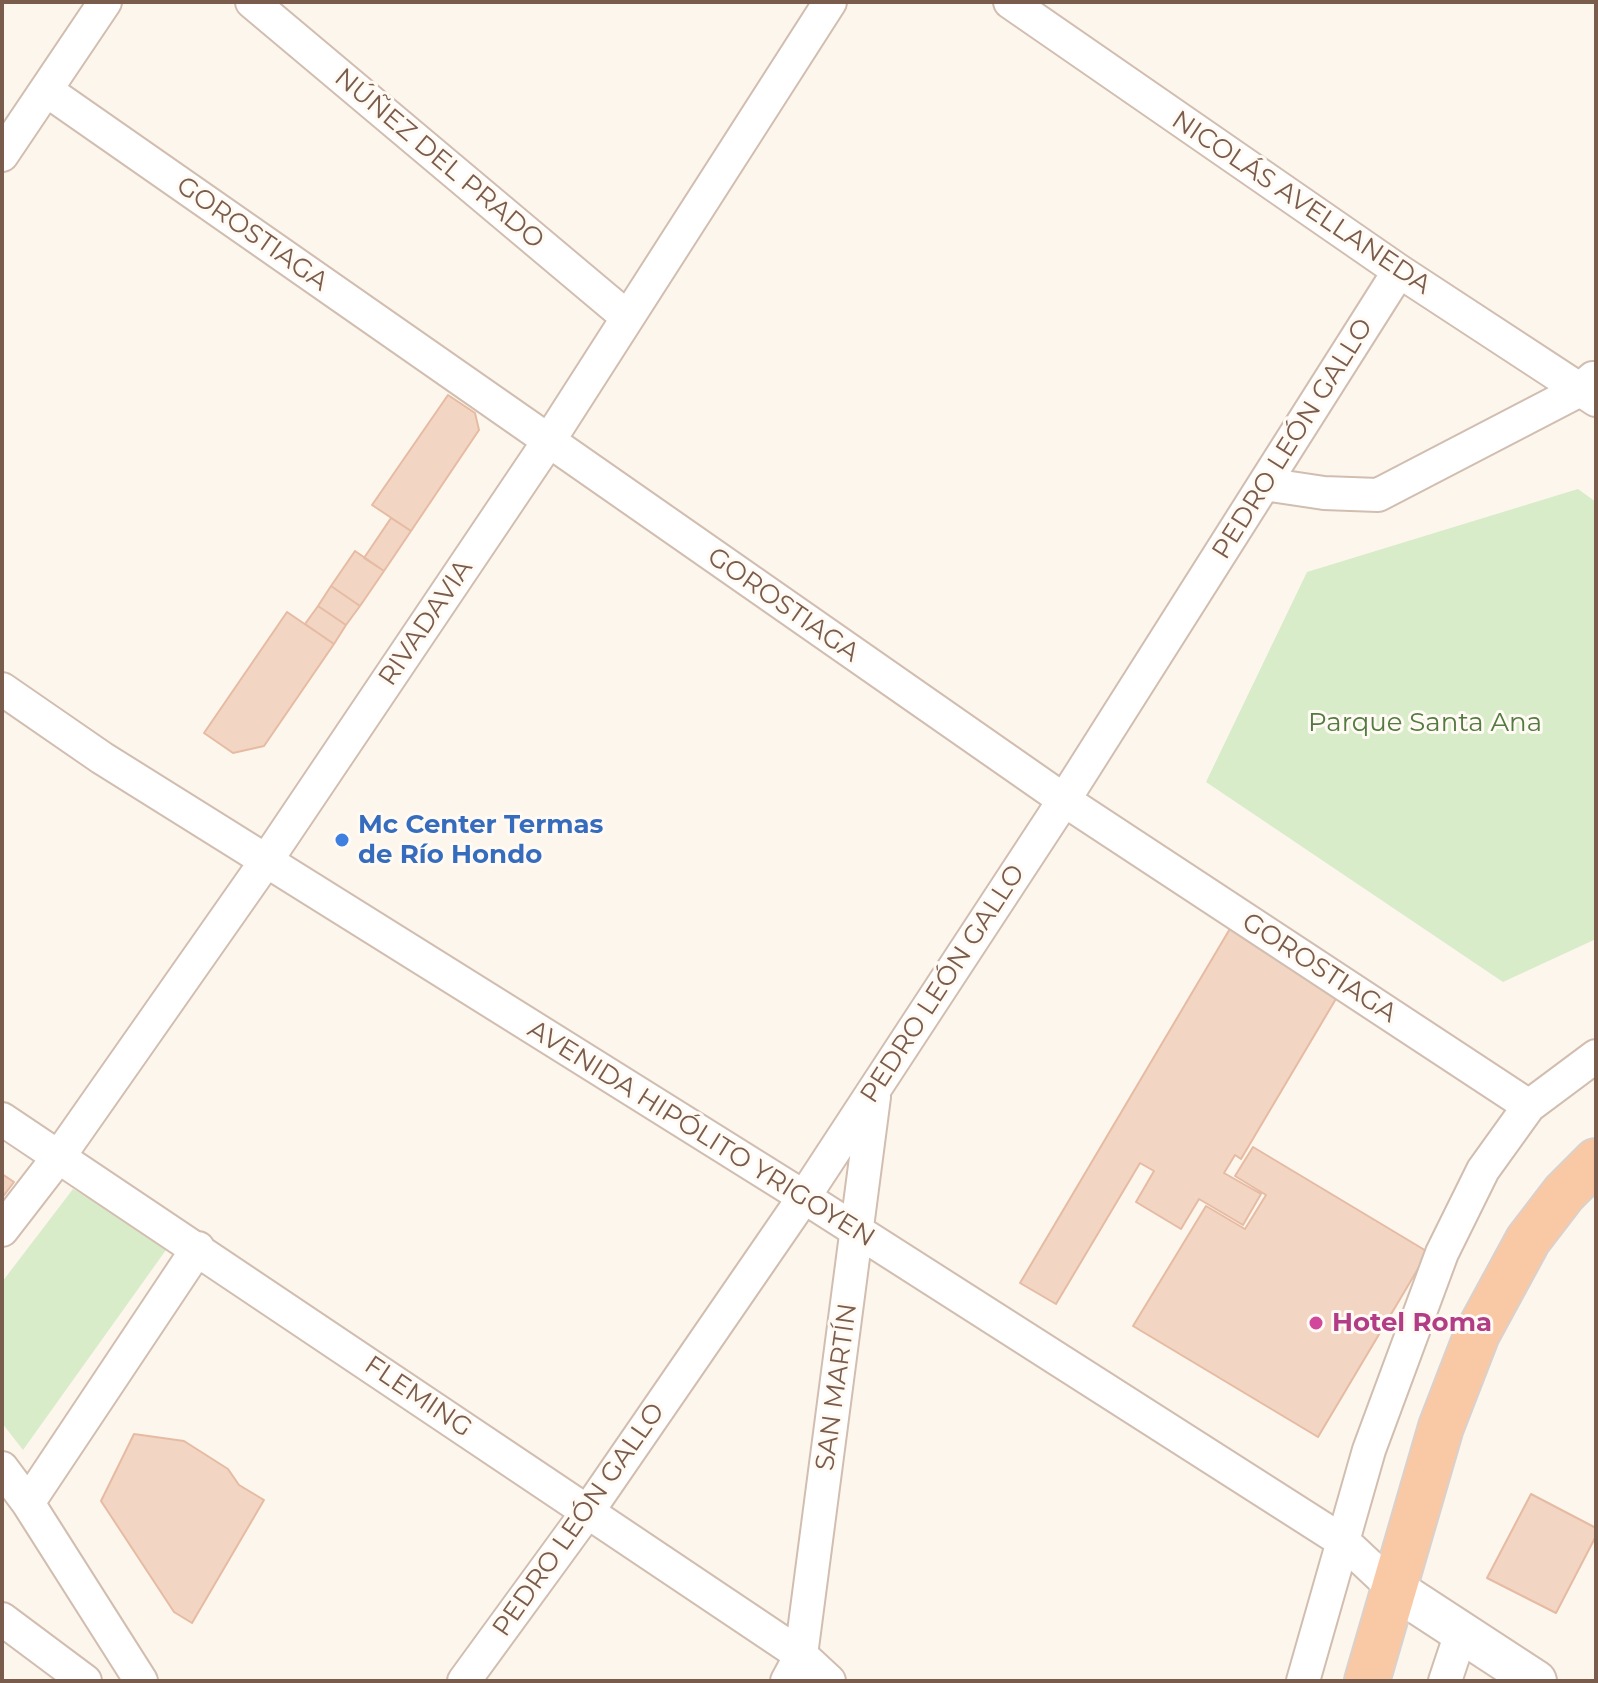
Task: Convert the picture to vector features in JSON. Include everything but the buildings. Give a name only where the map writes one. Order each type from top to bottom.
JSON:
[{"type":"highway","points":[[1367,1681],[1441,1427],[1489,1309],[1546,1214],[1596,1161]]},
{"type":"street","points":[[2,155],[105,2]]},
{"type":"street","name":"NÚÑEZ DEL PRADO","points":[[252,2],[627,317]]},
{"type":"street","name":"RIVADAVIA","points":[[2,1230],[60,1155],[266,861],[548,442],[830,2]]},
{"type":"street","name":"NICOLÁS AVELLANEDA","points":[[1010,2],[1399,271],[1591,388]]},
{"type":"street","name":"GOROSTIAGA","points":[[46,90],[1064,800],[1529,1106]]},
{"type":"street","name":"PEDRO LEÓN GALLO","points":[[464,1681],[588,1511],[804,1197],[1064,800],[1399,271]]},
{"type":"street","points":[[1264,484],[1324,493],[1378,495],[1591,388]]},
{"type":"street","name":"AVENIDA HIPÓLITO YRIGOYEN","points":[[2,689],[102,758],[804,1197],[1344,1542],[1392,1587]]},
{"type":"street","points":[[1303,1681],[1369,1450],[1442,1253],[1483,1170],[1529,1106],[1596,1056]]},
{"type":"street","name":"SAN MARTÍN","points":[[794,1668],[875,1089]]},
{"type":"street","name":"FLEMING","points":[[2,1119],[588,1511],[794,1668],[829,1681]]},
{"type":"street","points":[[28,1503],[198,1248]]},
{"type":"street","points":[[2,1468],[28,1503],[141,1681]]},
{"type":"street","points":[[1392,1587],[1536,1681]]},
{"type":"street","points":[[2,1619],[85,1681]]},
{"type":"street","points":[[1445,1681],[1461,1633]]},
{"type":"green space","name":"Parque Santa Ana","points":[[1578,489],[1596,502],[1596,939],[1503,982],[1206,782],[1307,572]]},
{"type":"green space","points":[[73,1189],[171,1243],[23,1450],[2,1423],[2,1282]]},
{"type":"place","name":"Mc Center Termas de Río Hondo","points":[[342,840]]},
{"type":"place","name":"Hotel Roma","points":[[1316,1323]]}]
